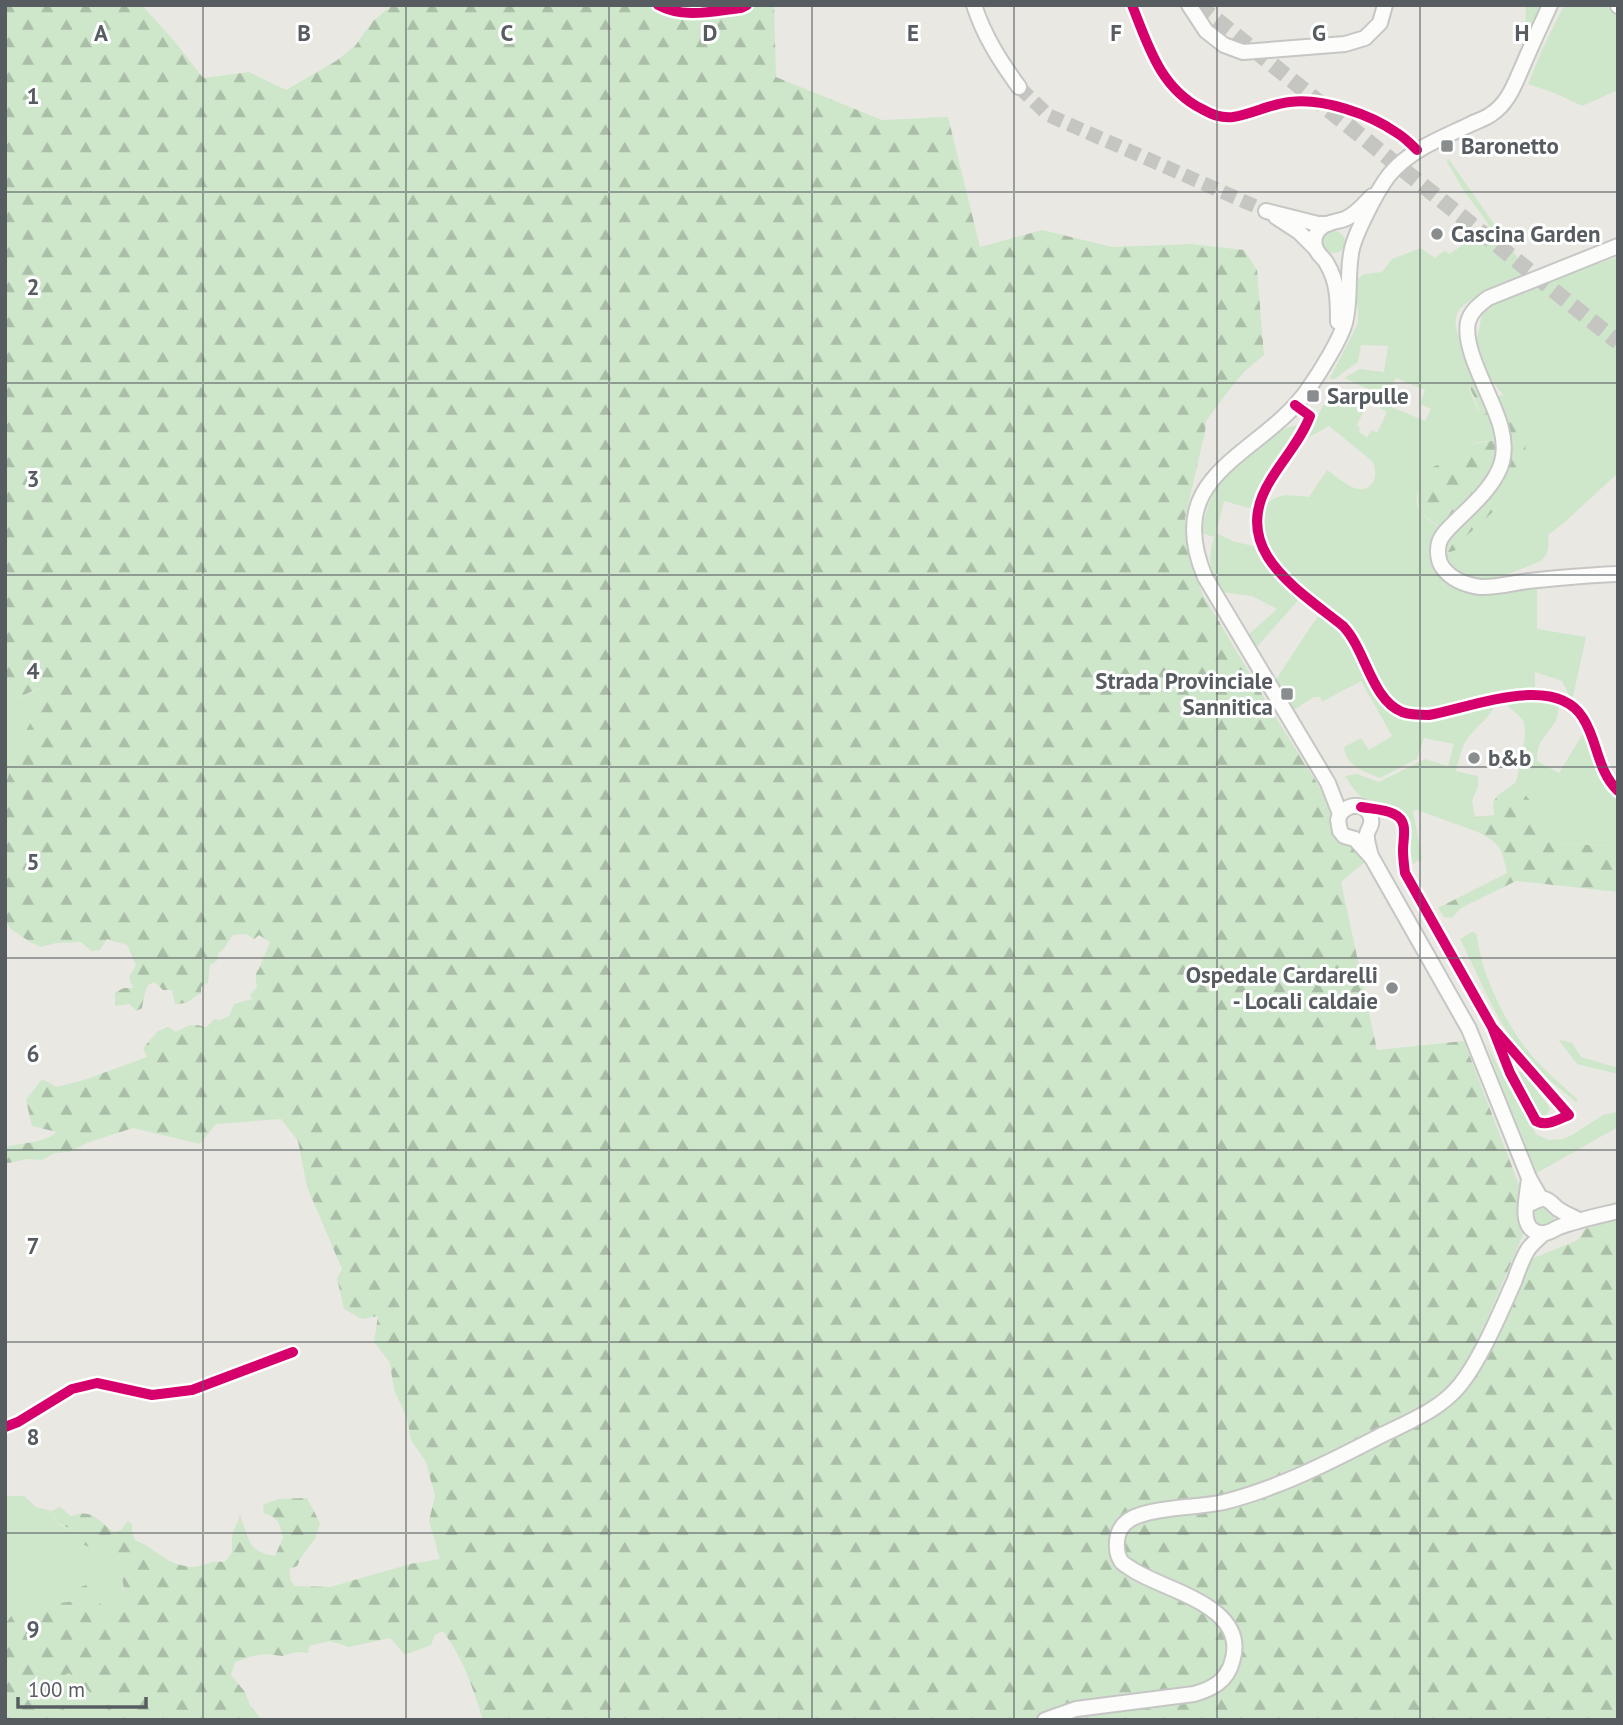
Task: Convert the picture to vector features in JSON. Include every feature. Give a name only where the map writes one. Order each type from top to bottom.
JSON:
[{"type":"main road","points":[[974,5],[985,36],[1019,87]]},
{"type":"main road","points":[[1189,5],[1206,31],[1224,45],[1243,52],[1345,44],[1365,38],[1380,23],[1385,5]]},
{"type":"main road","points":[[1325,260],[1333,262],[1347,257],[1381,188],[1392,172],[1417,150],[1490,116],[1506,101],[1550,5]]},
{"type":"main road","points":[[1315,248],[1316,233],[1321,228],[1348,218],[1381,188]]},
{"type":"main road","points":[[1338,337],[1338,293],[1332,272],[1315,248],[1298,232],[1266,211],[1318,224],[1343,225],[1348,229],[1352,236],[1352,247],[1345,324],[1338,337],[1308,390],[1295,405],[1213,478],[1196,512],[1194,542],[1197,559],[1205,578],[1328,783],[1350,809],[1369,814],[1364,833],[1371,858],[1469,1029],[1529,1178],[1541,1199]]},
{"type":"main road","points":[[1618,246],[1488,298],[1476,308],[1468,321],[1467,335],[1471,350],[1501,426],[1504,443],[1502,462],[1497,475],[1481,495],[1445,532],[1439,542],[1438,556],[1441,567],[1451,577],[1482,587],[1571,576],[1618,574]]},
{"type":"main road","points":[[1350,809],[1338,820],[1340,831],[1344,836],[1364,833]]},
{"type":"main road","points":[[1529,1178],[1529,1248]]},
{"type":"main road","points":[[1579,1220],[1558,1209],[1552,1202],[1541,1199],[1530,1205],[1527,1217],[1531,1229],[1537,1233],[1618,1210]]},
{"type":"main road","points":[[1045,1720],[1076,1709],[1194,1694],[1211,1689],[1219,1683],[1234,1659],[1230,1628],[1209,1606],[1141,1575],[1122,1563],[1116,1544],[1122,1526],[1140,1515],[1175,1507],[1221,1502],[1261,1492],[1320,1466],[1443,1402],[1459,1386],[1471,1368],[1498,1317],[1529,1248],[1559,1222],[1558,1209]]},
{"type":"street","points":[[658,5],[668,11],[695,13],[747,5]]},
{"type":"street","points":[[1132,5],[1155,62],[1175,91],[1195,106],[1218,117],[1232,117],[1288,102],[1311,101],[1369,118],[1397,132],[1417,150]]},
{"type":"street","points":[[1295,405],[1310,416],[1305,429],[1260,499],[1260,541],[1268,559],[1279,573],[1351,634],[1378,690],[1387,702],[1402,712],[1429,715],[1510,696],[1543,695],[1558,698],[1583,717],[1602,767],[1610,783],[1618,791]]},
{"type":"street","points":[[1350,809],[1390,812],[1402,820],[1405,829],[1405,873],[1492,1027],[1510,1073],[1536,1121],[1547,1124],[1569,1115],[1492,1027]]},
{"type":"street","points":[[1364,833],[1378,818],[1390,812]]},
{"type":"street","points":[[5,1427],[72,1390],[97,1383],[152,1395],[192,1390],[293,1352]]},
{"type":"green space","points":[[5,5],[142,5],[203,78],[249,72],[286,90],[336,61],[355,46],[372,22],[392,5],[774,5],[776,77],[882,120],[948,117],[980,247],[1042,230],[1112,247],[1191,244],[1244,250],[1257,270],[1264,355],[1245,371],[1206,421],[1185,518],[1189,558],[1203,595],[1354,842],[1364,863],[1341,882],[1377,1050],[1464,1041],[1522,1193],[1523,1235],[1477,1343],[1486,1351],[1531,1259],[1578,1240],[1585,1229],[1618,1219],[1618,1720],[483,1720],[467,1674],[443,1631],[435,1635],[431,1645],[405,1655],[390,1638],[349,1647],[330,1641],[309,1646],[308,1653],[297,1652],[282,1656],[267,1654],[235,1662],[231,1675],[262,1720],[109,1720],[108,1700],[103,1688],[93,1695],[69,1673],[56,1680],[56,1693],[65,1711],[65,1720],[5,1720],[5,1624],[12,1615],[38,1606],[75,1601],[75,1589],[86,1585],[99,1603],[109,1610],[130,1611],[122,1572],[102,1552],[101,1543],[94,1541],[89,1547],[80,1543],[78,1532],[56,1521],[52,1511],[60,1507],[72,1516],[90,1515],[114,1532],[121,1530],[128,1521],[132,1524],[135,1540],[167,1560],[191,1567],[225,1562],[232,1552],[232,1535],[240,1516],[250,1543],[259,1551],[275,1556],[283,1538],[278,1522],[264,1513],[263,1505],[278,1499],[307,1498],[320,1523],[315,1539],[297,1566],[289,1569],[291,1581],[295,1586],[330,1587],[410,1564],[440,1559],[429,1521],[435,1496],[426,1462],[411,1440],[407,1418],[394,1390],[390,1363],[374,1342],[378,1316],[362,1319],[344,1309],[337,1278],[342,1269],[307,1187],[298,1141],[281,1119],[216,1124],[200,1144],[133,1128],[89,1142],[69,1152],[55,1153],[42,1160],[5,1162],[5,1147],[39,1141],[57,1132],[32,1126],[26,1100],[42,1079],[57,1087],[84,1080],[147,1057],[143,1048],[158,1031],[168,1027],[176,1032],[194,1025],[206,1028],[214,1019],[220,1020],[229,1016],[234,1004],[252,999],[250,995],[257,987],[256,973],[270,942],[259,935],[254,939],[246,934],[233,935],[218,954],[217,961],[210,965],[208,983],[201,987],[201,993],[186,1003],[175,1004],[172,990],[163,990],[155,982],[148,985],[142,1008],[137,1011],[129,1004],[115,1006],[115,992],[133,988],[129,978],[136,965],[127,945],[107,939],[100,950],[91,951],[81,942],[56,943],[41,947],[11,929],[5,921],[5,786],[21,739],[41,705],[39,688],[5,704]]},
{"type":"green space","points":[[1526,5],[1542,5],[1524,47]]},
{"type":"green space","points":[[1564,5],[1612,5],[1618,18],[1618,90],[1582,106],[1528,84]]},
{"type":"green space","points":[[1448,158],[1529,274],[1473,299],[1460,309],[1457,315],[1456,328],[1467,361],[1470,389],[1482,424],[1493,427],[1496,440],[1469,445],[1450,460],[1425,470],[1417,504],[1422,514],[1441,528],[1433,543],[1431,555],[1435,567],[1447,580],[1537,586],[1537,629],[1586,637],[1572,701],[1562,681],[1535,672],[1535,690],[1538,697],[1557,703],[1558,710],[1555,722],[1540,743],[1537,761],[1559,773],[1584,732],[1602,774],[1618,796],[1618,846],[1551,844],[1535,826],[1537,807],[1516,782],[1525,726],[1505,701],[1492,704],[1493,709],[1467,739],[1456,771],[1478,776],[1478,786],[1472,801],[1478,832],[1417,810],[1413,811],[1422,859],[1413,864],[1410,850],[1411,827],[1406,814],[1395,806],[1362,797],[1345,776],[1357,774],[1379,782],[1425,759],[1448,766],[1454,744],[1424,738],[1417,759],[1380,778],[1352,764],[1344,747],[1361,738],[1369,750],[1392,736],[1361,681],[1322,702],[1320,697],[1314,697],[1294,710],[1275,681],[1320,614],[1301,597],[1256,648],[1248,635],[1277,609],[1252,596],[1221,592],[1211,566],[1214,537],[1201,533],[1209,503],[1222,481],[1275,435],[1302,423],[1262,487],[1253,509],[1224,501],[1216,533],[1235,542],[1258,547],[1261,539],[1262,507],[1284,496],[1309,497],[1327,470],[1352,487],[1369,487],[1375,473],[1372,461],[1329,426],[1302,439],[1318,416],[1331,389],[1366,406],[1357,425],[1359,432],[1367,437],[1372,430],[1377,433],[1387,412],[1380,408],[1382,403],[1425,421],[1431,409],[1420,404],[1425,390],[1396,378],[1386,397],[1344,378],[1360,369],[1384,372],[1388,346],[1361,345],[1358,362],[1333,380],[1330,378],[1358,323],[1355,281],[1364,274],[1382,272],[1392,259],[1421,248],[1435,258],[1444,251],[1450,254],[1489,225],[1464,191],[1447,162]]},
{"type":"green space","points":[[1334,231],[1342,234],[1345,242],[1342,250],[1334,253],[1326,250],[1323,242],[1326,234]]},
{"type":"green space","points":[[1618,257],[1618,473],[1548,535],[1548,549],[1542,560],[1493,577],[1478,578],[1455,569],[1444,560],[1444,551],[1458,549],[1464,538],[1494,511],[1520,470],[1526,441],[1516,431],[1516,422],[1508,411],[1503,395],[1480,364],[1475,341],[1482,313],[1492,303],[1568,268],[1594,265]]},
{"type":"green space","points":[[1467,360],[1484,399],[1503,395],[1508,411],[1516,422],[1516,431],[1526,441],[1525,453],[1520,470],[1494,511],[1464,538],[1459,549],[1450,552],[1444,551],[1449,540],[1441,528],[1422,514],[1418,504],[1418,487],[1425,470],[1450,460],[1469,445],[1496,440],[1493,427],[1482,424],[1480,419],[1467,379]]},
{"type":"green space","points":[[40,688],[41,705],[21,739],[5,786],[5,704]]},
{"type":"green space","points":[[1516,782],[1537,807],[1536,826],[1551,844],[1618,846],[1618,892],[1516,881],[1461,908],[1452,918],[1444,917],[1438,908],[1507,873],[1499,848],[1492,840],[1478,832],[1475,817],[1494,815],[1493,803],[1497,796]]},
{"type":"green space","points":[[1472,932],[1477,936],[1483,964],[1494,993],[1516,1034],[1536,1060],[1578,1100],[1576,1102],[1535,1067],[1509,1034],[1460,939]]},
{"type":"green space","points":[[1558,1039],[1572,1043],[1581,1057],[1618,1068],[1618,1074],[1577,1064]]},
{"type":"green space","points":[[1486,1043],[1536,1134],[1549,1140],[1563,1139],[1603,1115],[1616,1112],[1618,1127],[1535,1174]]},
{"type":"green space","points":[[1521,1071],[1548,1105],[1550,1109],[1546,1115],[1537,1112],[1518,1076]]},
{"type":"green space","points":[[1543,1205],[1551,1208],[1554,1216],[1551,1224],[1543,1227],[1535,1224],[1532,1216],[1535,1208]]},
{"type":"green space","points":[[5,1496],[24,1496],[36,1507],[52,1511],[54,1519],[61,1526],[101,1543],[122,1572],[123,1588],[130,1612],[115,1612],[104,1607],[86,1585],[75,1601],[38,1606],[12,1615],[5,1624]]},
{"type":"green space","points":[[69,1673],[93,1695],[103,1688],[108,1700],[109,1720],[65,1720],[65,1711],[56,1693],[56,1680]]},
{"type":"tunnel","points":[[1198,5],[1618,342]]},
{"type":"tunnel","points":[[1019,87],[1048,115],[1266,211]]},
{"type":"cycle path","points":[[658,5],[688,13],[741,8],[747,5]]},
{"type":"cycle path","points":[[1132,5],[1150,50],[1166,77],[1176,90],[1206,111],[1233,117],[1290,102],[1317,102],[1374,120],[1402,136],[1417,150]]},
{"type":"cycle path","points":[[1295,405],[1310,416],[1270,481],[1259,505],[1257,527],[1263,547],[1289,582],[1343,626],[1358,648],[1383,696],[1402,712],[1426,715],[1511,697],[1553,697],[1570,704],[1583,718],[1606,774],[1618,791]]},
{"type":"cycle path","points":[[1361,807],[1390,812],[1402,821],[1405,873],[1492,1027],[1510,1073],[1536,1121],[1549,1123],[1569,1115],[1492,1027]]},
{"type":"cycle path","points":[[5,1427],[72,1389],[97,1383],[152,1395],[192,1390],[293,1352]]},
{"type":"place","name":"Baronetto","points":[[1447,146]]},
{"type":"place","name":"Cascina Garden","points":[[1437,234]]},
{"type":"place","name":"Sarpulle","points":[[1313,396]]},
{"type":"place","name":"Strada Provinciale Sannitica","points":[[1287,694]]},
{"type":"place","name":"b&b","points":[[1474,758]]},
{"type":"place","name":"Ospedale Cardarelli - Locali caldaie","points":[[1392,988]]}]
